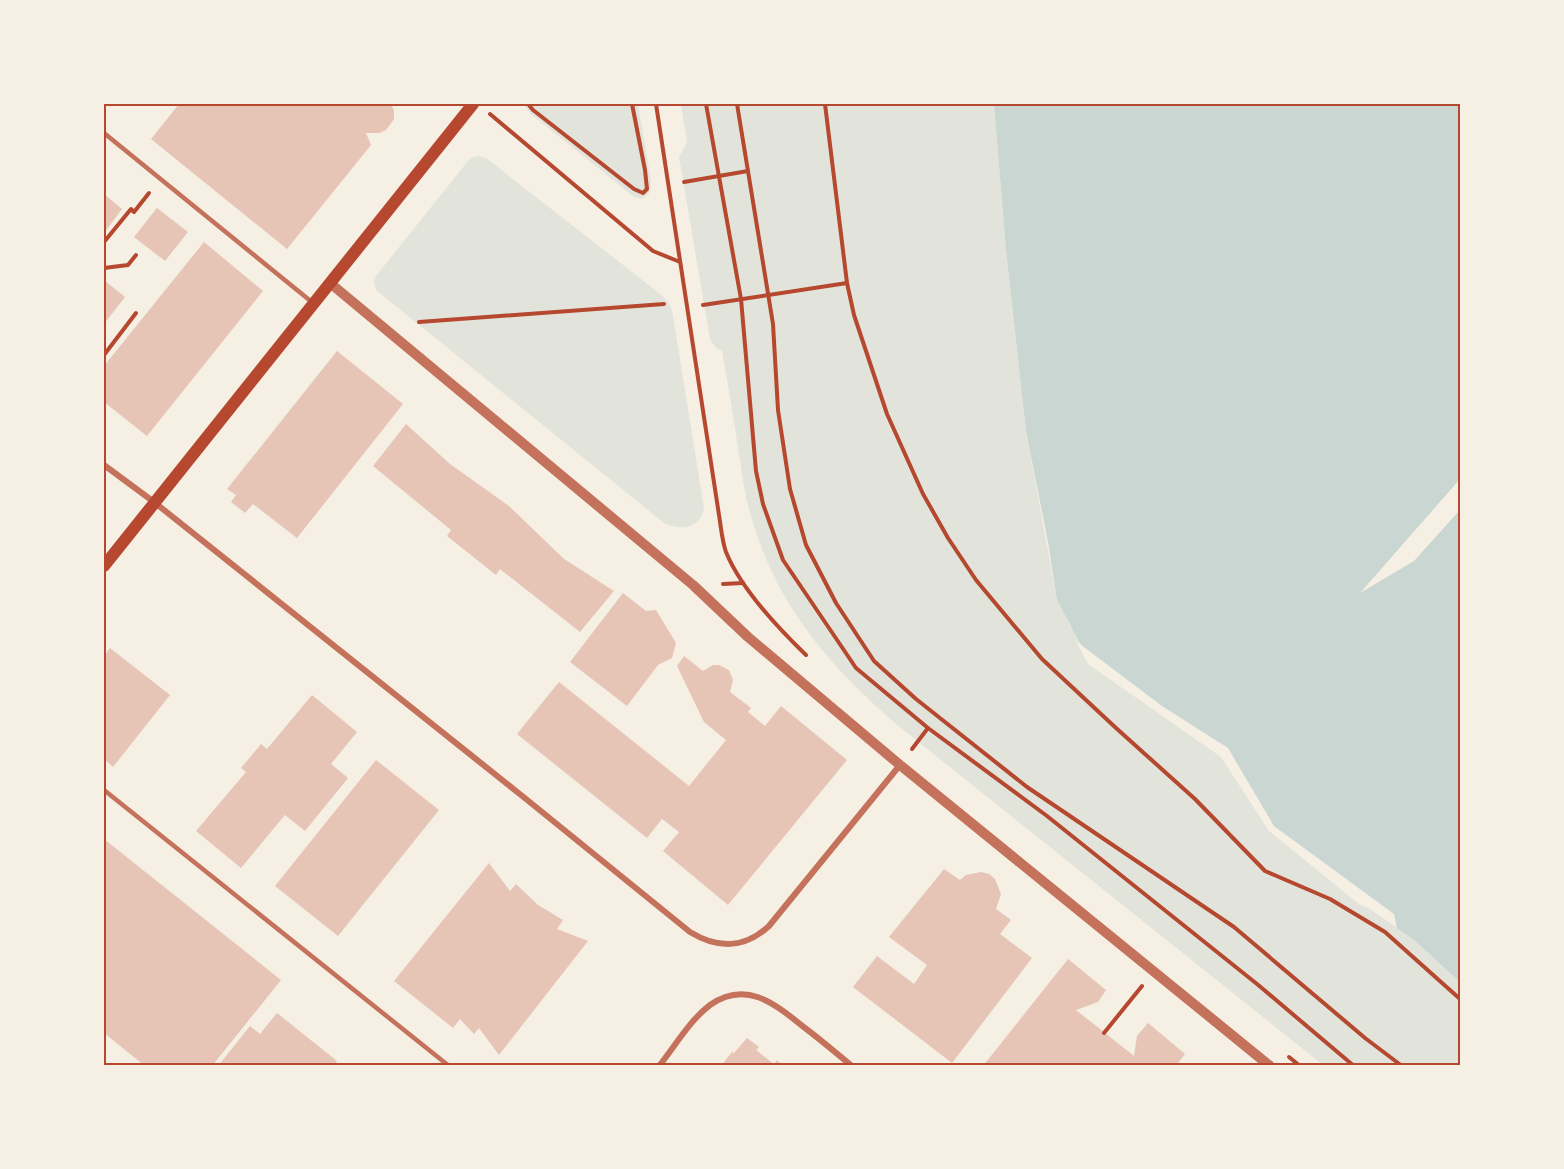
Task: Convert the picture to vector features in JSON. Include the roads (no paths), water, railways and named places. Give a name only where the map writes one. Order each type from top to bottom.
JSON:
[{"type":"main road","points":[[104,566],[313,303],[478,106]]},
{"type":"street","points":[[330,283],[693,585],[748,637],[900,765],[1270,1065]]},
{"type":"street","points":[[104,465],[154,502],[690,932],[714,944],[732,944],[751,940],[769,926],[900,765]]},
{"type":"street","points":[[659,1065],[700,1014],[718,1000],[737,994],[756,996],[776,1005],[852,1065]]},
{"type":"lane","points":[[104,133],[313,303]]},
{"type":"lane","points":[[104,790],[449,1065]]}]
